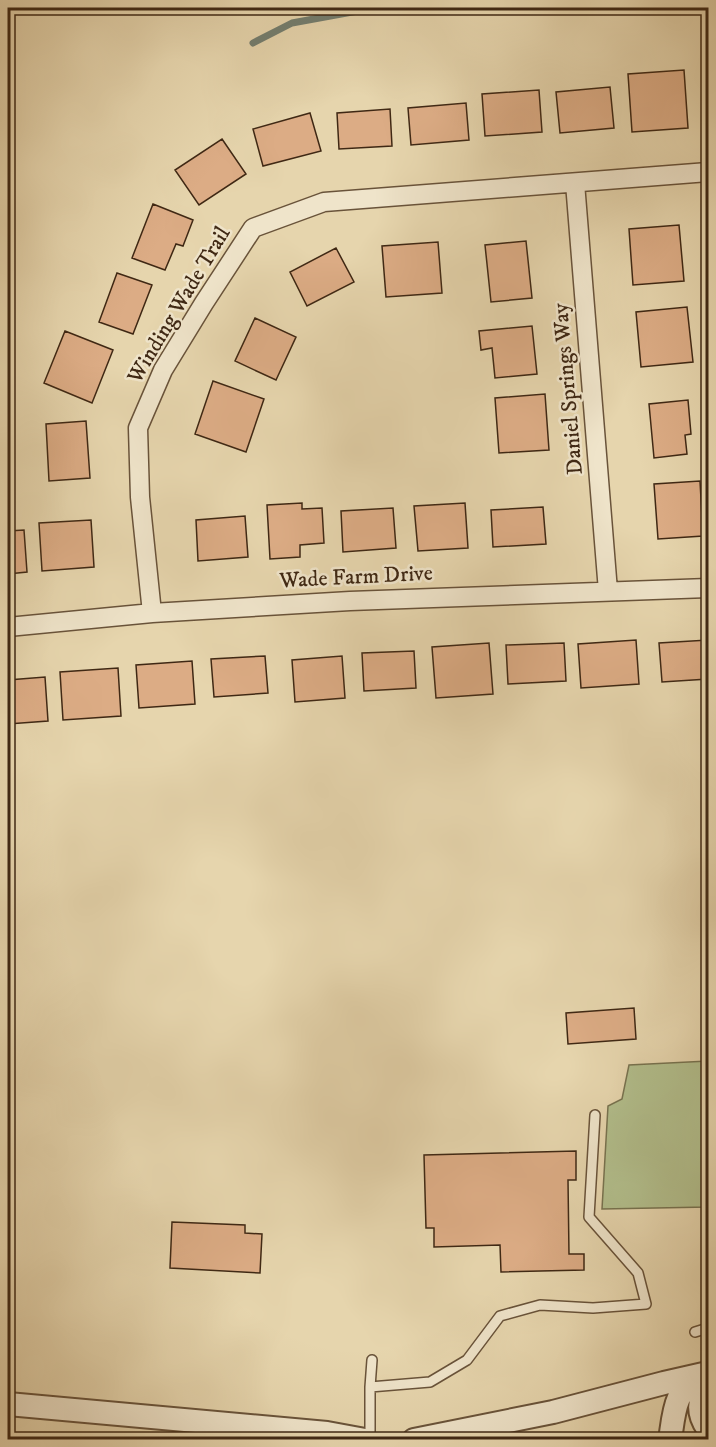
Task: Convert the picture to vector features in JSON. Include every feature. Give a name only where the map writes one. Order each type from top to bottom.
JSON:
[{"type":"street","name":"Winding Wade Trail","points":[[152,613],[140,496],[138,428],[163,370],[253,228],[324,202],[708,172]]},
{"type":"street","name":"Daniel Springs Way","points":[[575,183],[608,591]]},
{"type":"street","name":"Wade Farm Drive","points":[[8,627],[152,613],[350,601],[708,588]]},
{"type":"street","points":[[414,1440],[553,1412],[708,1374]]},
{"type":"street","points":[[670,1440],[676,1402],[685,1386],[708,1374]]},
{"type":"street","points":[[708,1385],[700,1404],[700,1418],[708,1429]]},
{"type":"street","points":[[8,1404],[327,1433],[364,1440]]},
{"type":"lane","points":[[370,1387],[430,1382],[467,1360],[500,1316],[540,1305],[593,1308],[646,1304],[638,1273],[589,1217],[594,1115]]},
{"type":"lane","points":[[695,1332],[708,1328]]},
{"type":"lane","points":[[370,1440],[372,1360]]},
{"type":"green space","points":[[708,1061],[708,1207],[602,1209],[608,1106],[622,1099],[629,1065]]},
{"type":"building","points":[[684,70],[688,128],[632,132],[628,74]]},
{"type":"building","points":[[708,74],[708,118],[707,118],[705,75]]},
{"type":"building","points":[[610,87],[614,128],[560,133],[556,92]]},
{"type":"building","points":[[539,90],[542,132],[485,136],[482,94]]},
{"type":"building","points":[[466,103],[469,140],[411,145],[408,108]]},
{"type":"building","points":[[390,109],[392,146],[339,149],[337,113]]},
{"type":"building","points":[[310,113],[321,151],[263,166],[253,129]]},
{"type":"building","points":[[222,139],[246,174],[199,205],[175,170]]},
{"type":"building","points":[[153,204],[193,220],[183,246],[176,244],[165,270],[132,258]]},
{"type":"building","points":[[679,225],[684,281],[633,285],[629,229]]},
{"type":"building","points":[[526,241],[532,298],[491,302],[485,245]]},
{"type":"building","points":[[438,242],[442,293],[386,297],[382,246]]},
{"type":"building","points":[[336,248],[354,282],[307,306],[290,272]]},
{"type":"building","points":[[117,273],[152,285],[133,334],[99,322]]},
{"type":"building","points":[[687,307],[693,362],[641,367],[636,312]]},
{"type":"building","points":[[255,318],[296,337],[276,380],[235,361]]},
{"type":"building","points":[[532,326],[537,374],[495,378],[492,348],[481,350],[479,331]]},
{"type":"building","points":[[65,331],[113,350],[92,403],[44,383]]},
{"type":"building","points":[[213,381],[264,399],[246,452],[195,434]]},
{"type":"building","points":[[545,394],[549,450],[499,453],[495,398]]},
{"type":"building","points":[[688,400],[691,434],[685,435],[687,454],[654,458],[649,404]]},
{"type":"building","points":[[86,421],[90,478],[49,481],[46,424]]},
{"type":"building","points":[[700,481],[703,536],[658,539],[654,484]]},
{"type":"building","points":[[302,503],[302,509],[322,508],[324,543],[300,545],[300,557],[270,559],[267,505]]},
{"type":"building","points":[[465,503],[468,548],[418,551],[414,506]]},
{"type":"building","points":[[543,507],[546,544],[493,547],[491,510]]},
{"type":"building","points":[[393,508],[396,548],[343,552],[341,511]]},
{"type":"building","points":[[245,516],[248,557],[198,561],[196,520]]},
{"type":"building","points":[[91,520],[94,567],[42,571],[39,523]]},
{"type":"building","points":[[24,530],[27,572],[8,574],[8,531]]},
{"type":"building","points":[[636,640],[639,684],[581,688],[578,644]]},
{"type":"building","points":[[708,640],[708,679],[662,682],[659,643]]},
{"type":"building","points":[[489,643],[493,694],[436,698],[432,647]]},
{"type":"building","points":[[564,643],[566,681],[508,684],[506,645]]},
{"type":"building","points":[[414,651],[416,688],[364,691],[362,653]]},
{"type":"building","points":[[265,656],[268,693],[214,697],[211,659]]},
{"type":"building","points":[[342,656],[345,698],[295,702],[292,660]]},
{"type":"building","points":[[192,661],[195,704],[139,708],[136,665]]},
{"type":"building","points":[[118,668],[121,716],[63,720],[60,672]]},
{"type":"building","points":[[45,677],[48,721],[8,724],[8,680]]},
{"type":"building","points":[[634,1008],[636,1039],[568,1044],[566,1013]]},
{"type":"building","points":[[576,1151],[576,1180],[568,1180],[569,1254],[584,1254],[584,1270],[501,1272],[500,1245],[434,1247],[434,1228],[426,1228],[424,1155]]},
{"type":"building","points":[[172,1222],[245,1225],[245,1233],[262,1234],[260,1273],[170,1268]]},
{"type":"waterway","points":[[253,43],[292,23],[374,8]]}]
